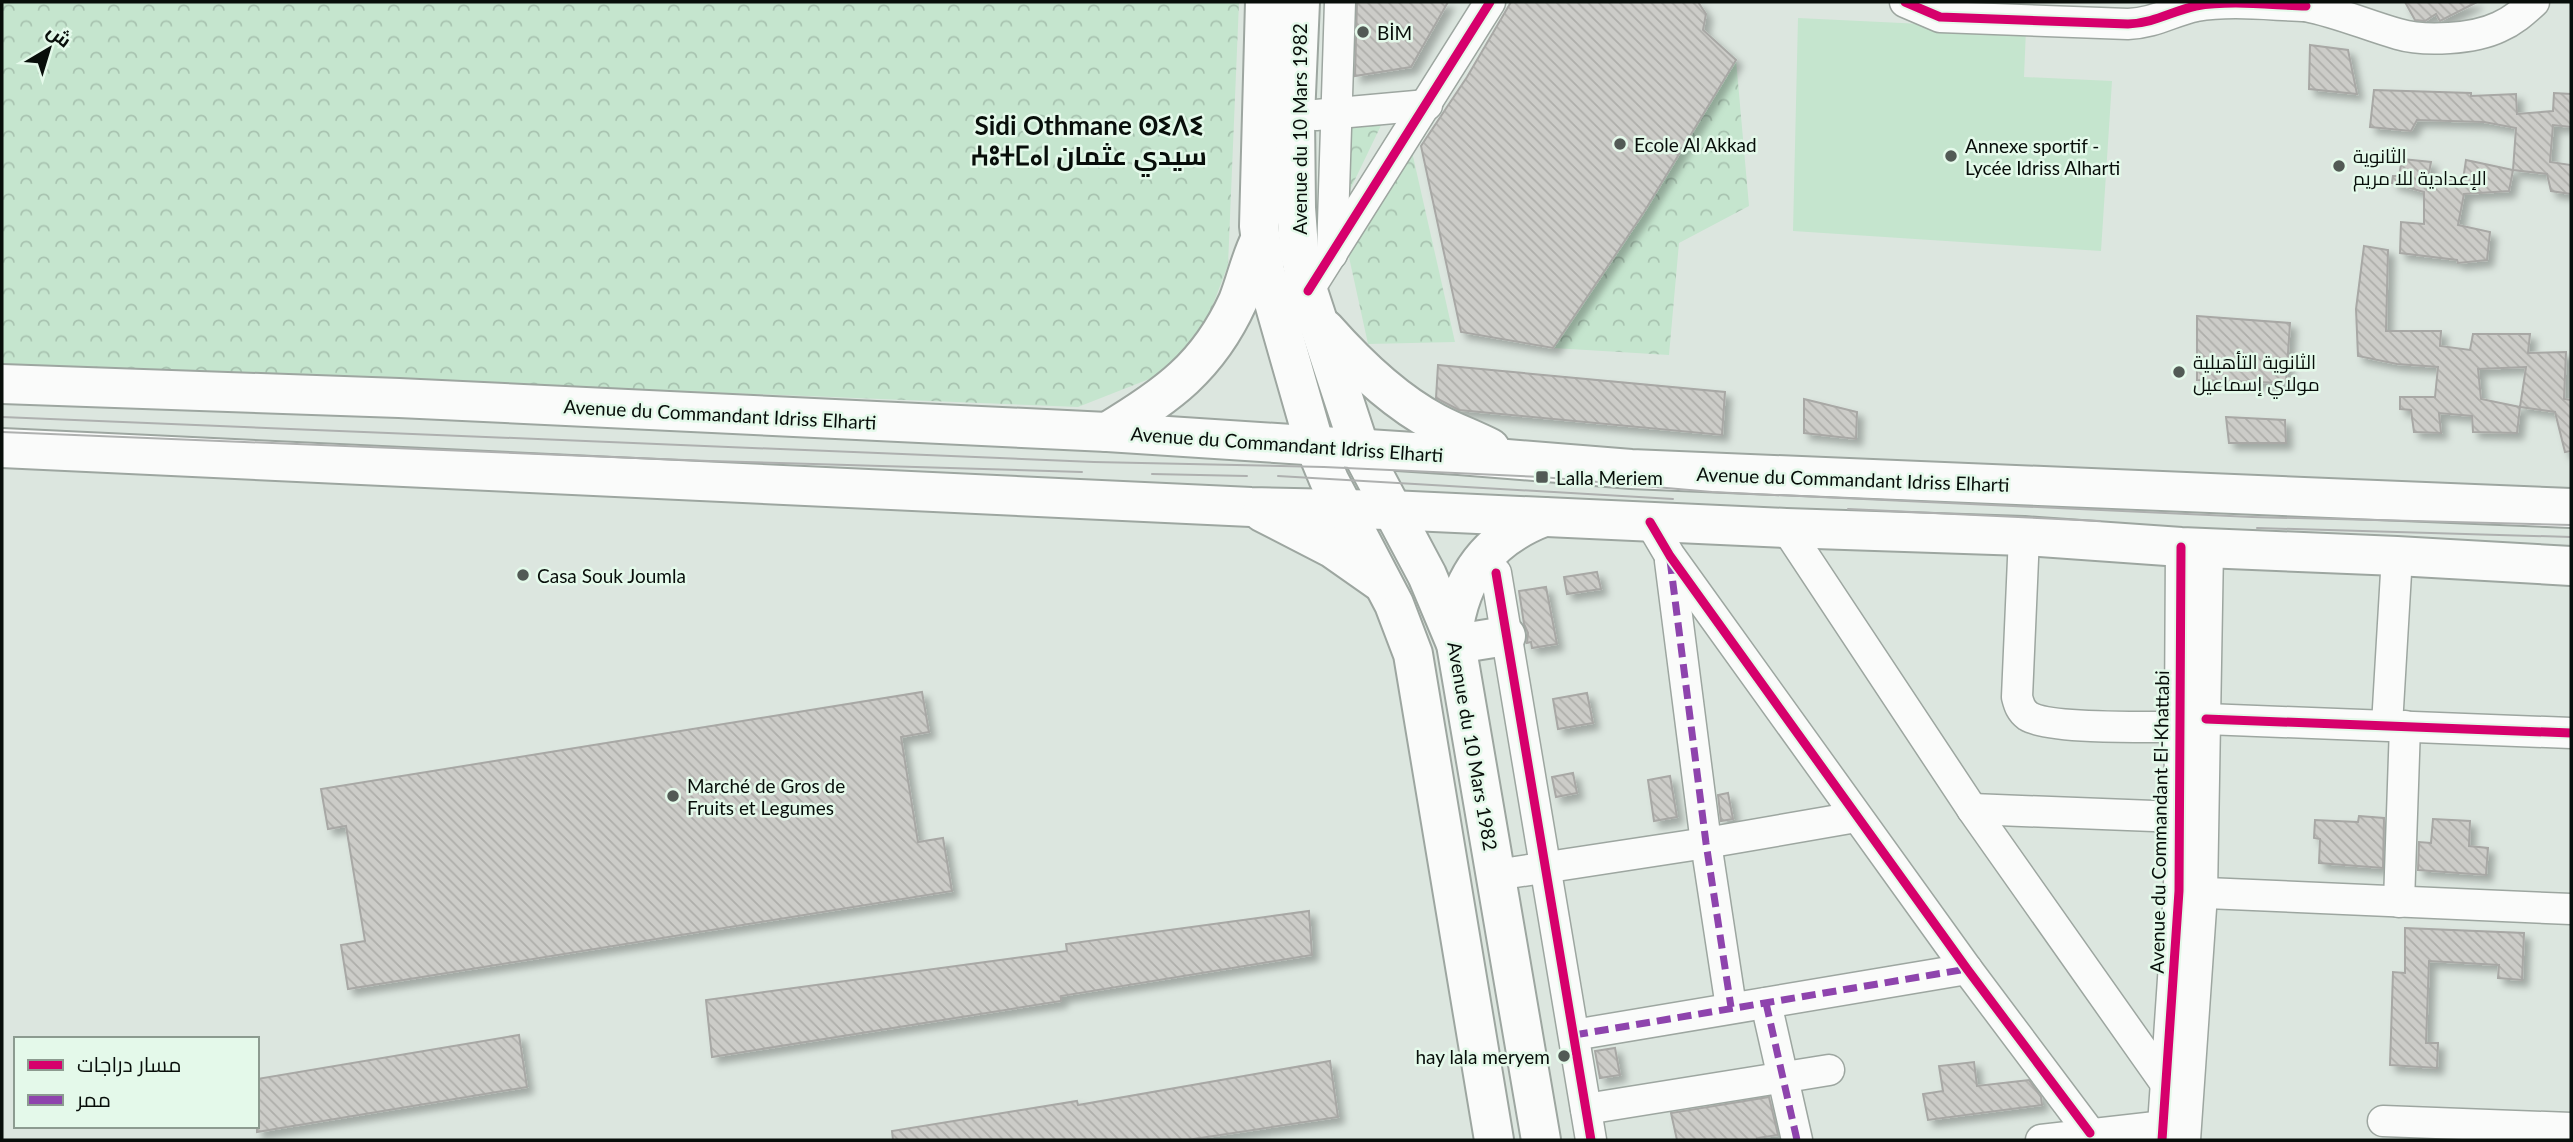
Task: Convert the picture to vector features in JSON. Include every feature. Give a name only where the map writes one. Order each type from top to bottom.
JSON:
[{"type":"main road","name":"Avenue du 10 Mars 1982","points":[[1265,2],[1260,240],[1265,271],[1315,446],[1329,480],[1405,630],[1413,654],[1494,1140]]},
{"type":"main road","name":"Avenue du 10 Mars 1982","points":[[1300,2],[1295,117],[1296,220],[1299,249],[1312,305],[1360,449],[1390,510],[1427,575],[1454,639],[1541,1140]]},
{"type":"main road","points":[[1107,432],[1175,388],[1205,355],[1234,308],[1260,240]]},
{"type":"main road","points":[[1312,305],[1363,368],[1411,407],[1435,423],[1516,459]]},
{"type":"main road","name":"Avenue du Commandant Idriss Elharti","points":[[2,384],[399,398],[1107,432],[1645,470],[2571,508]]},
{"type":"main road","points":[[2,448],[1251,507],[1390,510],[2024,537],[2571,566]]},
{"type":"main road","points":[[1251,507],[1315,538],[1382,583]]},
{"type":"main road","points":[[1506,636],[1454,639],[1461,596],[1480,561],[1508,534],[1544,517]]},
{"type":"street","points":[[1332,254],[1340,2]]},
{"type":"street","points":[[1312,305],[1332,254],[1490,2]]},
{"type":"street","points":[[1905,2],[1940,17],[2071,23],[2146,23],[2188,6],[2305,4],[2401,35],[2439,39],[2497,28],[2520,16],[2534,2]]},
{"type":"street","points":[[1295,117],[1427,105]]},
{"type":"street","points":[[1650,522],[1670,556],[1856,817],[2090,1133]]},
{"type":"street","points":[[1786,528],[1972,809],[2166,1084]]},
{"type":"street","points":[[2024,537],[2017,697],[2025,715],[2038,720],[2119,727],[2193,723],[2396,726],[2571,733]]},
{"type":"street","name":"Avenue du Commandant El-Khattabi","points":[[2174,1132],[2190,892],[2195,547]]},
{"type":"street","points":[[1670,556],[1706,843],[1731,1007]]},
{"type":"street","points":[[2397,556],[2399,902]]},
{"type":"street","points":[[1496,573],[1591,1140]]},
{"type":"street","name":"Avenue du Commandant El-Khattabi","points":[[2174,1132],[2166,1084],[2190,892],[2179,817],[2193,723]]},
{"type":"street","points":[[1972,809],[2179,817]]},
{"type":"street","points":[[1496,874],[1706,843],[1856,817]]},
{"type":"street","points":[[2190,892],[2571,909]]},
{"type":"street","points":[[1574,1035],[1967,969]]},
{"type":"street","points":[[1766,1003],[1797,1140]]},
{"type":"street","points":[[1586,1109],[1829,1070]]},
{"type":"street","points":[[2383,1121],[2570,1132]]},
{"type":"street","points":[[2041,1140],[2090,1133],[2174,1132]]},
{"type":"green space","points":[[2,2],[1239,2],[1228,265],[1206,323],[1162,374],[1078,407],[2,364]]},
{"type":"green space","name":"Annexe sportif - Lycée Idriss Alharti","points":[[1798,18],[2026,29],[2024,77],[2112,81],[2101,251],[1793,231]]},
{"type":"green space","points":[[1736,60],[1749,206],[1679,243],[1669,355],[1553,348]]},
{"type":"green space","points":[[1386,115],[1337,217],[1340,126]]},
{"type":"green space","points":[[1410,143],[1455,342],[1368,344],[1347,248]]},
{"type":"building","points":[[1357,2],[1448,2],[1411,67],[1355,76]]},
{"type":"building","points":[[1511,2],[1698,2],[1706,14],[1703,30],[1736,60],[1644,212],[1553,348],[1461,332],[1421,146],[1467,77]]},
{"type":"building","points":[[2405,2],[2477,2],[2440,21],[2436,14],[2425,21],[2415,20]]},
{"type":"building","points":[[2310,45],[2348,50],[2357,94],[2309,89]]},
{"type":"building","points":[[2374,90],[2471,93],[2471,96],[2516,94],[2517,114],[2553,111],[2554,93],[2571,94],[2571,127],[2553,125],[2550,162],[2571,165],[2571,194],[2551,191],[2547,174],[2513,170],[2516,128],[2484,122],[2417,120],[2411,131],[2370,127]]},
{"type":"building","points":[[2402,159],[2431,162],[2428,178],[2463,180],[2466,160],[2513,170],[2509,191],[2464,194],[2458,225],[2490,232],[2487,260],[2458,263],[2457,260],[2400,253],[2401,222],[2424,224],[2424,192],[2392,183],[2393,176],[2399,176]]},
{"type":"building","points":[[2364,246],[2388,250],[2386,331],[2441,331],[2440,346],[2470,350],[2473,334],[2530,334],[2528,353],[2566,352],[2564,399],[2571,400],[2571,451],[2565,452],[2555,412],[2520,407],[2517,433],[2473,432],[2472,416],[2439,413],[2441,433],[2414,432],[2411,410],[2400,409],[2400,397],[2435,397],[2438,367],[2397,364],[2358,356],[2356,309]],"holes":[[[2526,367],[2520,407],[2481,399],[2478,369]]]},
{"type":"building","points":[[2197,316],[2290,323],[2286,383],[2197,380]]},
{"type":"building","points":[[1438,365],[1725,392],[1722,435],[1459,410],[1436,398]]},
{"type":"building","points":[[1804,399],[1857,412],[1856,439],[1804,433]]},
{"type":"building","points":[[2226,417],[2285,420],[2286,443],[2229,443]]},
{"type":"building","points":[[1597,572],[1601,589],[1567,594],[1564,577]]},
{"type":"building","points":[[1546,587],[1557,644],[1532,648],[1531,642],[1527,643],[1528,633],[1519,591]]},
{"type":"building","points":[[922,692],[929,732],[901,737],[918,842],[943,838],[952,891],[348,989],[341,945],[365,941],[346,826],[328,829],[321,789]]},
{"type":"building","points":[[1587,693],[1593,723],[1558,729],[1553,699]]},
{"type":"building","points":[[1573,773],[1577,793],[1556,797],[1552,777]]},
{"type":"building","points":[[1670,776],[1677,817],[1654,821],[1648,780]]},
{"type":"building","points":[[1728,793],[1733,819],[1721,821],[1718,795]]},
{"type":"building","points":[[2359,816],[2384,818],[2383,868],[2319,863],[2320,839],[2314,838],[2315,820],[2358,822]]},
{"type":"building","points":[[2433,819],[2470,821],[2469,846],[2488,848],[2486,875],[2418,870],[2419,842],[2431,843]]},
{"type":"building","points":[[1309,911],[1312,955],[1061,996],[1061,1001],[712,1057],[706,1000],[1067,951],[1066,944]]},
{"type":"building","points":[[2405,928],[2524,933],[2522,980],[2498,978],[2499,965],[2429,961],[2426,1043],[2438,1043],[2437,1068],[2390,1065],[2393,972],[2405,973]]},
{"type":"building","points":[[519,1035],[527,1087],[257,1132],[259,1079]]},
{"type":"building","points":[[1615,1048],[1620,1075],[1600,1078],[1595,1051]]},
{"type":"building","points":[[1330,1061],[1338,1117],[1187,1140],[893,1140],[892,1131],[1077,1101],[1078,1105]]},
{"type":"building","points":[[1974,1062],[1977,1086],[2029,1080],[2041,1097],[2042,1105],[1928,1120],[1923,1094],[1943,1091],[1939,1066]]},
{"type":"building","points":[[1769,1097],[1778,1135],[1757,1140],[1677,1140],[1671,1113]]},
{"type":"tram line","points":[[2,417],[1094,462],[1324,467],[1542,477],[1712,492],[2252,517],[2571,525]]},
{"type":"tram line","points":[[2,432],[709,461],[1082,472]]},
{"type":"tram line","points":[[1152,474],[1247,476]]},
{"type":"tram line","points":[[1278,476],[1673,499]]},
{"type":"tram line","points":[[1848,509],[2100,521]]},
{"type":"tram line","points":[[2257,528],[2571,537]]},
{"type":"marked path","points":[[1670,560],[1706,843],[1731,1007]]},
{"type":"marked path","points":[[1574,1035],[1967,969]]},
{"type":"marked path","points":[[1766,1003],[1797,1140]]},
{"type":"cycle path","points":[[1308,291],[1490,2]]},
{"type":"cycle path","points":[[1905,2],[1940,17],[2128,24],[2209,4],[2306,6]]},
{"type":"cycle path","points":[[1650,522],[1670,556],[1967,969],[2090,1133]]},
{"type":"cycle path","points":[[2162,1140],[2179,891],[2181,547]]},
{"type":"cycle path","points":[[1496,573],[1591,1140]]},
{"type":"cycle path","points":[[2206,719],[2571,733]]},
{"type":"place","name":"BİM","points":[[1363,32]]},
{"type":"place","name":"Ecole Al Akkad","points":[[1620,144]]},
{"type":"place","name":"Annexe sportif - Lycée Idriss Alharti","points":[[1951,156]]},
{"type":"place","name":"الثانوية الإعدادية للا مريم","points":[[2339,166]]},
{"type":"place","name":"الثانوية التأهيلية مولاي إسماعيل","points":[[2179,372]]},
{"type":"place","name":"Lalla Meriem","points":[[1542,477]]},
{"type":"place","name":"Casa Souk Joumla","points":[[523,575]]},
{"type":"place","name":"Marché de Gros de Fruits et Legumes","points":[[673,796]]},
{"type":"place","name":"hay lala meryem","points":[[1564,1056]]},
{"type":"district","name":"Sidi Othmane ⵙⵉⴷⵉ ⵄⵓⵜⵎⴰⵏ سيدي عثمان","points":[[1089,140]]}]
